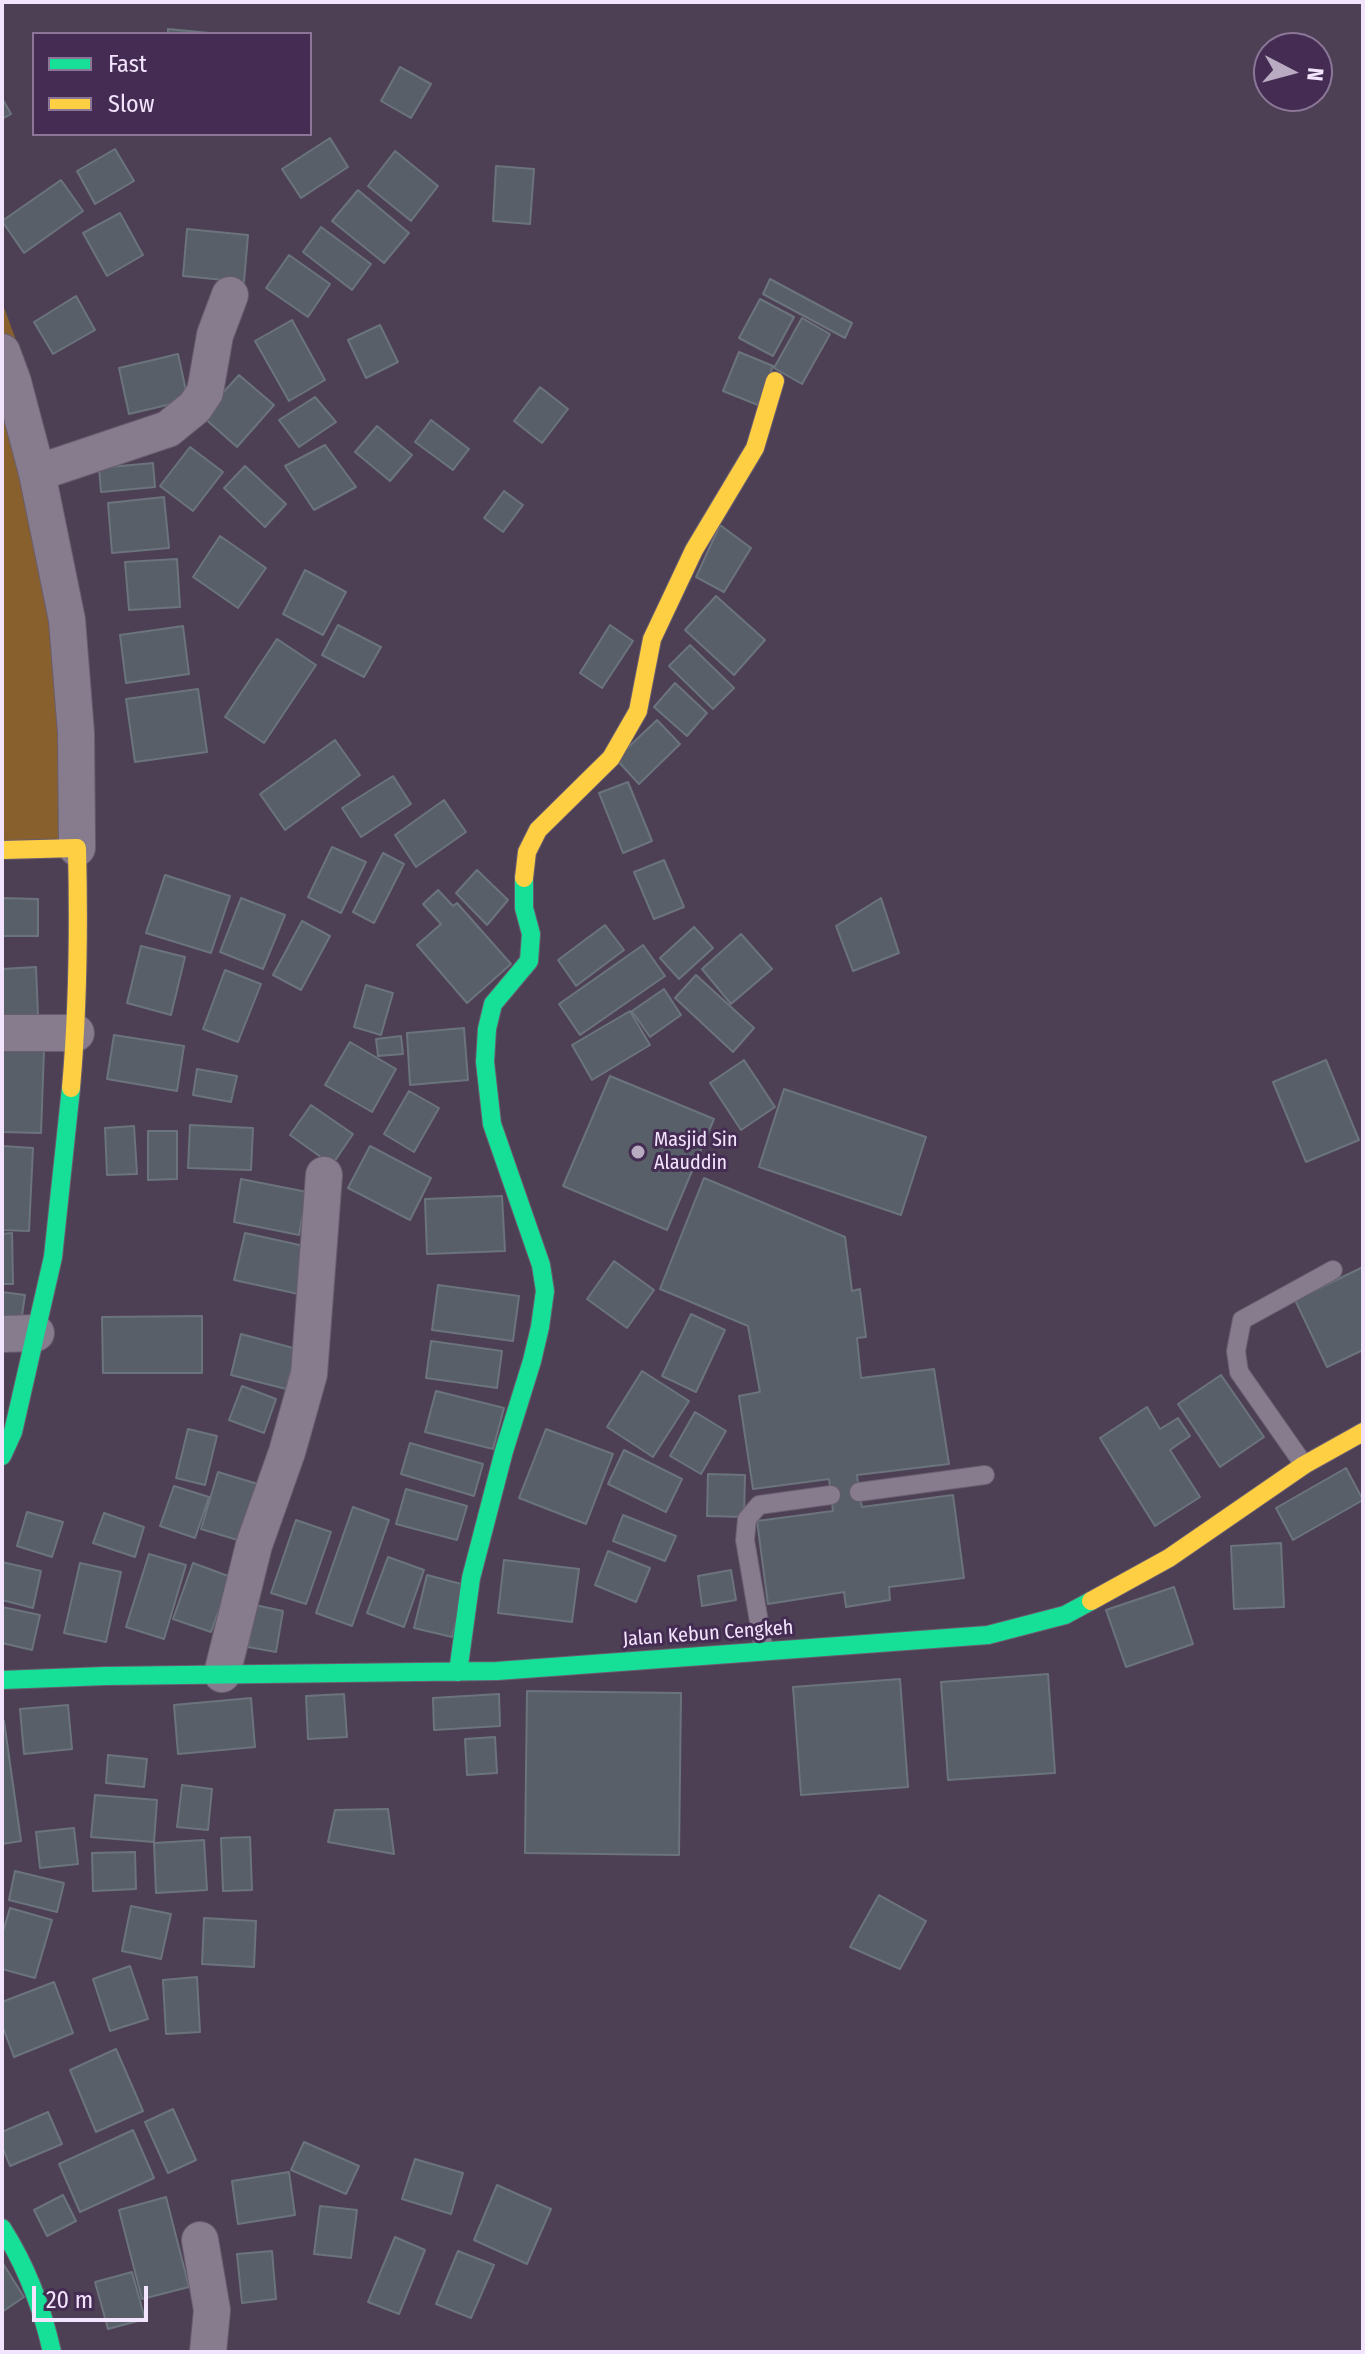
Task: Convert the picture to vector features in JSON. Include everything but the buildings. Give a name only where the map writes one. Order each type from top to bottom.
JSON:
[{"type":"street","points":[[37,473],[168,429],[195,407],[205,392],[215,335],[230,295]]},
{"type":"street","points":[[2,352],[37,473],[67,620],[76,733],[79,944],[76,1033],[53,1257],[19,1334],[13,1432],[2,1456]]},
{"type":"street","points":[[458,1672],[471,1578],[504,1451],[532,1361],[545,1291],[541,1265],[492,1124],[485,1062],[487,1029],[493,1004],[529,961],[531,934],[524,908],[527,852],[538,830],[611,758],[638,711],[652,639],[694,550],[755,448],[775,381]]},
{"type":"street","points":[[2,850],[77,848]]},
{"type":"street","points":[[2,1033],[76,1033]]},
{"type":"street","points":[[222,1674],[254,1545],[287,1452],[309,1374],[324,1175]]},
{"type":"street","name":"Jalan Kebun Cengkeh","points":[[2,1680],[92,1676],[458,1672],[988,1635],[1065,1615],[1169,1558],[1304,1465],[1363,1432]]},
{"type":"street","points":[[2,2228],[19,2253],[37,2291],[52,2352]]},
{"type":"street","points":[[200,2240],[212,2310],[208,2352]]},
{"type":"lane","points":[[1304,1465],[1239,1372],[1236,1351],[1242,1320],[1333,1270]]},
{"type":"lane","points":[[859,1492],[985,1475]]},
{"type":"lane","points":[[764,1651],[745,1540],[747,1519],[759,1505],[831,1495]]},
{"type":"shaded area","points":[[2,302],[31,381],[95,843],[2,845]]},
{"type":"traffic: fast","points":[[458,1672],[471,1578],[504,1451],[532,1361],[545,1291],[541,1265],[492,1124],[485,1062],[487,1029],[493,1004],[529,961],[531,934],[524,908],[524,878]]},
{"type":"traffic: fast","points":[[2,1456],[13,1432],[53,1257],[71,1088]]},
{"type":"traffic: fast","points":[[2,1680],[497,1671],[988,1635],[1065,1615],[1091,1601]]},
{"type":"traffic: fast","points":[[2,2228],[33,2288],[52,2352]]},
{"type":"traffic: slow","points":[[524,878],[527,852],[538,830],[611,758],[638,711],[652,639],[694,550],[755,448],[775,381]]},
{"type":"traffic: slow","points":[[2,850],[77,848],[77,968],[71,1088]]},
{"type":"traffic: slow","points":[[1091,1601],[1169,1558],[1304,1465],[1363,1432]]},
{"type":"place","name":"Masjid Sin Alauddin","points":[[638,1152]]}]
